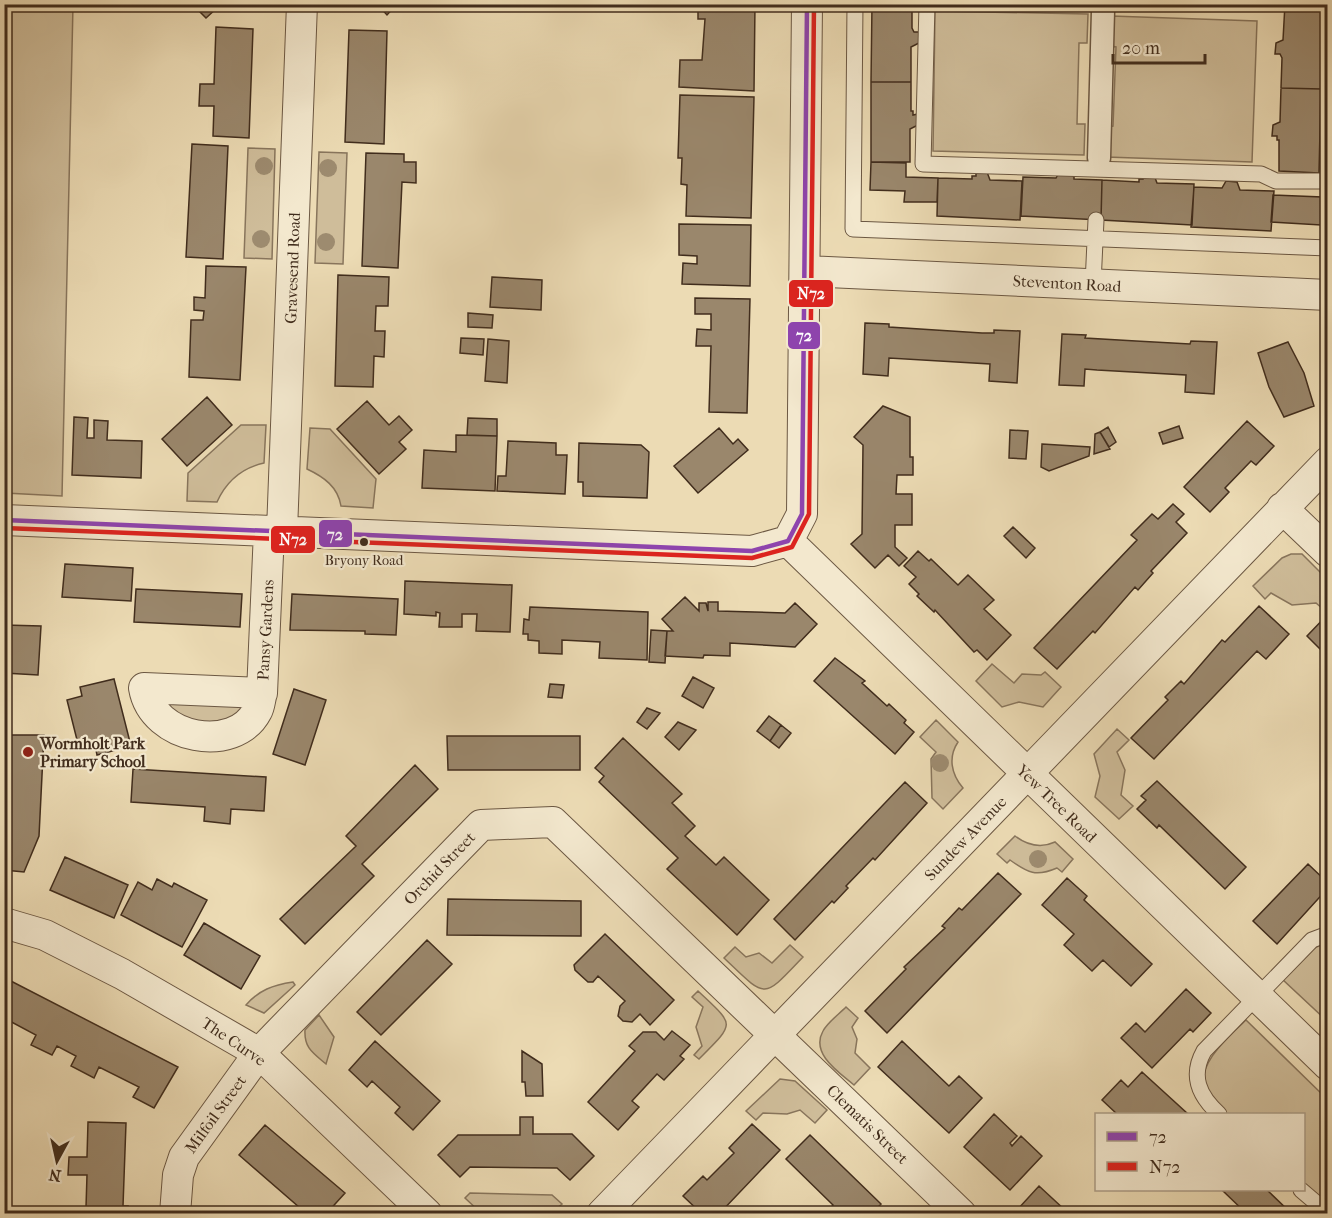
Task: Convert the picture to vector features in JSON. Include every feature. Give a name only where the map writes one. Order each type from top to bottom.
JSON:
[{"type":"street","name":"Gravesend Road","points":[[276,531],[302,4]]},
{"type":"street","points":[[4,520],[752,551],[788,541],[802,514],[807,4]]},
{"type":"street","points":[[1098,169],[1106,8]]},
{"type":"street","name":"Steventon Road","points":[[806,271],[1328,295]]},
{"type":"street","name":"Sundew Avenue","points":[[602,1214],[1328,462]]},
{"type":"street","points":[[1282,508],[1328,552]]},
{"type":"street","name":"Pansy Gardens","points":[[262,693],[276,531]]},
{"type":"street","name":"Yew Tree Road","points":[[788,541],[1328,1065]]},
{"type":"street","name":"Orchid Street","points":[[259,1053],[481,825],[515,823],[553,822],[775,1033]]},
{"type":"street","name":"The Curve","points":[[4,923],[45,935],[103,964],[192,1012],[259,1053],[426,1214]]},
{"type":"street","name":"Clematis Street","points":[[775,1033],[961,1214]]},
{"type":"street","name":"Milfoil Street","points":[[175,1214],[178,1175],[183,1157],[259,1053]]},
{"type":"lane","points":[[855,4],[853,229],[1328,248]]},
{"type":"lane","points":[[927,4],[923,164],[1262,174],[1276,181],[1328,181]]},
{"type":"lane","points":[[1093,284],[1096,220]]},
{"type":"lane","points":[[1218,1113],[1200,1092],[1196,1080],[1197,1063],[1204,1051],[1312,940],[1328,934]]},
{"type":"lane","points":[[1302,1191],[1328,1213]]},
{"type":"shaded area","points":[[5,4],[73,5],[62,496],[5,493]]},
{"type":"shaded area","points":[[935,11],[1088,14],[1087,43],[1079,43],[1077,124],[1085,124],[1084,155],[933,151]]},
{"type":"shaded area","points":[[1111,16],[1257,21],[1252,162],[1106,157],[1107,127],[1113,126],[1116,47],[1110,46]]},
{"type":"shaded area","points":[[248,148],[275,149],[272,259],[244,258]]},
{"type":"shaded area","points":[[319,152],[347,153],[343,264],[315,263]]},
{"type":"shaded area","points":[[241,425],[266,425],[264,463],[242,472],[225,488],[217,502],[187,501],[188,473]]},
{"type":"shaded area","points":[[310,428],[330,429],[376,479],[373,508],[341,506],[337,493],[329,483],[307,469]]},
{"type":"shaded area","points":[[1291,554],[1302,554],[1327,579],[1327,606],[1324,610],[1316,603],[1292,605],[1271,593],[1265,599],[1253,586],[1282,558]]},
{"type":"shaded area","points":[[992,664],[1014,683],[1022,674],[1041,675],[1045,672],[1061,687],[1043,707],[1019,702],[1002,707],[976,681]]},
{"type":"shaded area","points":[[160,694],[244,698],[243,717],[183,726]]},
{"type":"shaded area","points":[[936,720],[958,742],[953,754],[952,765],[963,788],[943,809],[932,798],[931,759],[936,752],[920,737]]},
{"type":"shaded area","points":[[1117,729],[1129,740],[1117,752],[1125,770],[1121,795],[1133,806],[1119,819],[1095,797],[1100,776],[1094,754]]},
{"type":"shaded area","points":[[1015,836],[1034,845],[1055,842],[1073,859],[1062,872],[1057,868],[1038,873],[1022,868],[1010,860],[1007,863],[997,854]]},
{"type":"shaded area","points":[[1327,942],[1327,1021],[1282,979],[1312,949]]},
{"type":"shaded area","points":[[790,945],[803,957],[779,981],[764,989],[749,981],[724,958],[735,947],[746,957],[759,953],[772,963]]},
{"type":"shaded area","points":[[293,982],[295,985],[264,1013],[246,1005],[267,989]]},
{"type":"shaded area","points":[[698,991],[719,1011],[726,1024],[720,1038],[699,1059],[694,1055],[702,1046],[696,1027],[703,1007],[692,997]]},
{"type":"shaded area","points":[[846,1007],[858,1018],[852,1027],[857,1039],[855,1053],[870,1068],[854,1085],[828,1062],[820,1047],[823,1031]]},
{"type":"shaded area","points":[[319,1015],[334,1037],[326,1064],[310,1050],[305,1036],[305,1030]]},
{"type":"shaded area","points":[[1246,1020],[1327,1099],[1327,1204],[1305,1185],[1305,1113],[1225,1113],[1207,1094],[1203,1084],[1204,1074],[1208,1063],[1222,1043]]},
{"type":"shaded area","points":[[780,1079],[795,1081],[827,1110],[815,1123],[800,1110],[787,1114],[763,1113],[756,1120],[746,1111]]},
{"type":"shaded area","points":[[470,1193],[552,1195],[562,1204],[552,1213],[481,1213],[465,1198]]},
{"type":"building","points":[[192,4],[215,4],[218,7],[206,18]]},
{"type":"building","points":[[377,4],[397,4],[387,15]]},
{"type":"building","points":[[698,4],[755,4],[754,91],[679,87],[680,60],[702,60],[705,19],[698,19]]},
{"type":"building","points":[[872,4],[912,4],[912,28],[914,32],[919,32],[919,43],[911,47],[911,82],[871,82]]},
{"type":"building","points":[[1285,4],[1324,4],[1321,89],[1281,88],[1282,58],[1280,54],[1275,54],[1276,43],[1283,40]]},
{"type":"building","points":[[216,27],[253,29],[249,138],[213,136],[214,106],[199,106],[200,84],[214,84]]},
{"type":"building","points":[[349,30],[387,31],[384,144],[345,142]]},
{"type":"building","points":[[871,82],[911,82],[911,111],[913,115],[918,114],[918,125],[910,129],[910,162],[871,162]]},
{"type":"building","points":[[1281,88],[1321,89],[1319,173],[1279,171],[1279,140],[1277,136],[1272,136],[1273,125],[1280,122]]},
{"type":"building","points":[[680,95],[754,97],[751,218],[686,216],[687,185],[681,184],[682,158],[678,158]]},
{"type":"building","points":[[192,144],[228,146],[223,259],[186,257]]},
{"type":"building","points":[[366,153],[404,154],[404,162],[416,162],[416,183],[402,182],[398,268],[362,266]]},
{"type":"building","points":[[871,162],[906,163],[906,177],[938,178],[937,202],[904,202],[905,191],[870,190]]},
{"type":"building","points":[[976,171],[987,172],[990,180],[1022,181],[1020,220],[937,216],[938,178],[972,179],[972,176],[976,176]]},
{"type":"building","points":[[1060,171],[1074,176],[1074,179],[1102,180],[1101,220],[1021,216],[1023,177],[1056,178]]},
{"type":"building","points":[[1143,174],[1154,175],[1157,183],[1194,184],[1192,225],[1101,220],[1102,180],[1139,182],[1139,179],[1143,179]]},
{"type":"building","points":[[1226,181],[1237,182],[1240,190],[1274,191],[1271,231],[1191,227],[1194,187],[1222,188]]},
{"type":"building","points":[[1323,191],[1328,191],[1328,232],[1321,232]]},
{"type":"building","points":[[1273,195],[1322,197],[1321,225],[1271,222]]},
{"type":"building","points":[[679,224],[751,225],[750,286],[682,284],[683,263],[697,264],[697,256],[679,255]]},
{"type":"building","points":[[206,266],[246,267],[240,380],[189,377],[191,320],[203,320],[204,311],[194,310],[194,297],[205,298]]},
{"type":"building","points":[[338,275],[389,277],[388,306],[376,306],[375,331],[385,331],[384,357],[374,356],[373,387],[335,386]]},
{"type":"building","points":[[492,277],[542,280],[541,310],[490,307]]},
{"type":"building","points":[[695,298],[750,299],[747,413],[709,412],[711,346],[696,346],[697,329],[711,330],[711,314],[695,314]]},
{"type":"building","points":[[468,313],[493,315],[492,328],[468,327]]},
{"type":"building","points":[[865,323],[889,324],[889,327],[982,333],[994,333],[994,330],[1020,331],[1017,383],[989,381],[990,364],[889,358],[888,376],[863,374]]},
{"type":"building","points":[[1062,334],[1086,335],[1085,338],[1190,344],[1191,341],[1217,342],[1214,394],[1185,392],[1186,375],[1085,369],[1084,386],[1059,385]]},
{"type":"building","points":[[461,338],[484,339],[483,355],[460,353]]},
{"type":"building","points":[[488,339],[509,341],[507,383],[485,381]]},
{"type":"building","points":[[1288,342],[1304,373],[1314,406],[1284,417],[1269,387],[1258,353]]},
{"type":"building","points":[[207,397],[232,425],[187,466],[162,439]]},
{"type":"building","points":[[367,401],[389,425],[399,416],[412,430],[399,442],[406,449],[379,474],[337,429]]},
{"type":"building","points":[[883,406],[910,417],[910,457],[913,457],[913,475],[897,475],[896,494],[912,494],[912,525],[895,525],[895,547],[907,558],[899,566],[888,555],[875,568],[851,544],[862,534],[863,445],[854,437]]},
{"type":"building","points":[[74,417],[88,418],[87,438],[94,438],[94,420],[108,421],[107,440],[142,441],[141,478],[72,475]]},
{"type":"building","points":[[468,418],[497,419],[497,436],[467,435]]},
{"type":"building","points":[[1247,421],[1274,446],[1256,465],[1251,461],[1225,488],[1229,492],[1210,512],[1184,487]]},
{"type":"building","points":[[1179,426],[1183,438],[1163,444],[1159,433]]},
{"type":"building","points":[[1108,427],[1116,442],[1109,447],[1100,432]]},
{"type":"building","points":[[719,428],[733,444],[738,439],[748,450],[698,493],[674,466]]},
{"type":"building","points":[[1010,430],[1028,431],[1026,459],[1009,458]]},
{"type":"building","points":[[1100,432],[1110,449],[1094,454],[1095,434]]},
{"type":"building","points":[[456,435],[497,436],[495,491],[422,488],[424,450],[456,452]]},
{"type":"building","points":[[508,441],[556,443],[556,455],[567,455],[565,494],[497,491],[498,476],[506,476]]},
{"type":"building","points":[[579,443],[641,445],[649,452],[647,498],[583,496],[583,482],[578,482]]},
{"type":"building","points":[[1042,444],[1090,447],[1089,456],[1049,471],[1041,467]]},
{"type":"building","points":[[1173,504],[1184,514],[1176,522],[1187,533],[1151,571],[1153,573],[1138,590],[1135,587],[1095,633],[1093,631],[1057,669],[1034,648],[1137,540],[1131,535],[1152,514],[1158,519]]},
{"type":"building","points":[[1013,527],[1035,548],[1026,558],[1004,536]]},
{"type":"building","points":[[918,551],[929,561],[931,559],[958,585],[968,575],[994,600],[984,609],[1011,635],[987,660],[977,650],[974,652],[935,610],[934,612],[917,596],[919,594],[909,584],[916,577],[904,566]]},
{"type":"building","points":[[65,564],[133,568],[131,601],[62,597]]},
{"type":"building","points":[[405,581],[512,585],[510,632],[476,631],[477,614],[462,614],[462,627],[439,627],[440,613],[436,612],[436,616],[404,614]]},
{"type":"building","points":[[136,589],[242,594],[240,627],[134,622]]},
{"type":"building","points":[[292,594],[398,599],[396,635],[365,634],[365,631],[290,630]]},
{"type":"building","points":[[685,597],[699,611],[699,603],[706,603],[708,611],[708,602],[718,602],[718,611],[785,613],[795,603],[817,624],[795,647],[730,643],[730,656],[704,655],[703,658],[665,656],[667,631],[673,631],[662,619]]},
{"type":"building","points":[[1259,606],[1289,634],[1266,659],[1257,651],[1154,759],[1131,738],[1168,700],[1165,697],[1181,681],[1184,684],[1222,640],[1225,642]]},
{"type":"building","points":[[530,607],[648,612],[647,660],[599,658],[600,642],[562,640],[562,654],[539,653],[539,641],[528,640],[528,634],[523,634],[524,619],[529,620]]},
{"type":"building","points":[[1328,614],[1328,657],[1307,636]]},
{"type":"building","points":[[4,625],[41,626],[38,675],[4,673]]},
{"type":"building","points":[[651,630],[667,631],[665,663],[649,662]]},
{"type":"building","points":[[835,658],[865,681],[862,683],[906,720],[904,723],[914,732],[895,754],[814,681]]},
{"type":"building","points":[[693,677],[714,688],[703,708],[682,696]]},
{"type":"building","points":[[114,679],[131,746],[97,755],[95,745],[79,748],[67,700],[82,696],[80,687]]},
{"type":"building","points":[[550,684],[564,685],[562,698],[548,697]]},
{"type":"building","points":[[294,689],[326,700],[305,765],[273,754]]},
{"type":"building","points":[[647,708],[660,713],[647,729],[637,722]]},
{"type":"building","points":[[769,716],[781,725],[770,741],[757,731]]},
{"type":"building","points":[[678,722],[696,730],[679,750],[665,737]]},
{"type":"building","points":[[781,725],[791,733],[779,748],[770,741]]},
{"type":"building","points":[[4,735],[44,735],[39,836],[24,872],[4,870]]},
{"type":"building","points":[[447,736],[580,736],[580,770],[448,770]]},
{"type":"building","points":[[623,738],[682,794],[672,803],[695,826],[685,836],[716,865],[724,857],[769,900],[737,935],[667,869],[678,858],[599,782],[604,776],[595,768]]},
{"type":"building","points":[[415,765],[438,789],[362,864],[374,876],[305,944],[280,919],[356,846],[346,836]]},
{"type":"building","points":[[133,769],[266,777],[264,811],[231,809],[230,824],[204,821],[205,807],[131,802]]},
{"type":"building","points":[[1157,781],[1246,867],[1225,889],[1159,825],[1157,828],[1137,809],[1146,800],[1141,796]]},
{"type":"building","points":[[905,782],[927,803],[875,860],[873,858],[846,886],[848,888],[834,903],[832,901],[795,940],[774,919]]},
{"type":"building","points":[[65,857],[128,885],[114,918],[50,890]]},
{"type":"building","points":[[1308,864],[1328,883],[1328,888],[1277,944],[1253,921]]},
{"type":"building","points":[[998,873],[1021,894],[887,1033],[865,1011],[906,969],[904,967],[945,928],[942,926],[959,908],[962,910]]},
{"type":"building","points":[[1067,878],[1087,896],[1084,900],[1152,964],[1131,986],[1103,960],[1092,971],[1064,945],[1074,934],[1042,905]]},
{"type":"building","points":[[157,879],[172,887],[174,883],[207,900],[182,947],[121,915],[138,882],[152,890]]},
{"type":"building","points":[[448,899],[581,901],[581,936],[447,935]]},
{"type":"building","points":[[204,923],[260,956],[241,989],[184,955]]},
{"type":"building","points":[[605,934],[674,1000],[650,1025],[640,1014],[632,1022],[623,1021],[618,1016],[620,1006],[625,1001],[598,976],[593,982],[588,982],[575,970],[574,965]]},
{"type":"building","points":[[427,940],[452,964],[381,1035],[357,1012]]},
{"type":"building","points":[[5,978],[178,1067],[154,1108],[133,1097],[139,1087],[99,1067],[94,1078],[71,1066],[76,1056],[57,1046],[52,1055],[31,1045],[36,1035],[4,1018]]},
{"type":"building","points":[[1186,989],[1211,1013],[1193,1032],[1190,1029],[1152,1068],[1121,1038],[1136,1023],[1145,1032]]},
{"type":"building","points":[[672,1031],[690,1045],[680,1056],[684,1059],[664,1080],[657,1074],[632,1101],[639,1107],[618,1130],[588,1102],[635,1051],[629,1046],[643,1032],[656,1032],[664,1040]]},
{"type":"building","points":[[375,1041],[440,1101],[413,1130],[395,1113],[400,1107],[372,1081],[367,1087],[349,1070]]},
{"type":"building","points":[[902,1041],[949,1086],[959,1076],[982,1098],[949,1133],[878,1067]]},
{"type":"building","points":[[522,1051],[542,1064],[543,1096],[526,1096],[525,1082],[522,1082]]},
{"type":"building","points":[[1142,1072],[1187,1113],[1116,1113],[1102,1100],[1121,1080],[1128,1087]]},
{"type":"building","points":[[994,1114],[1017,1136],[1010,1143],[1012,1146],[1021,1136],[1042,1156],[1010,1190],[964,1147]]},
{"type":"building","points":[[520,1117],[533,1117],[533,1134],[572,1134],[594,1156],[570,1180],[557,1168],[470,1167],[460,1177],[438,1155],[458,1135],[520,1135]]},
{"type":"building","points":[[88,1122],[126,1123],[123,1206],[128,1206],[127,1214],[76,1214],[76,1207],[86,1207],[87,1175],[68,1175],[69,1157],[87,1157]]},
{"type":"building","points":[[752,1124],[780,1150],[719,1214],[702,1214],[683,1196],[703,1176],[707,1180],[734,1153],[729,1148]]},
{"type":"building","points":[[265,1125],[345,1193],[326,1214],[307,1214],[239,1155]]},
{"type":"building","points":[[810,1135],[881,1204],[872,1214],[825,1214],[833,1205],[786,1159]]},
{"type":"building","points":[[1039,1186],[1069,1214],[1021,1214],[1017,1210]]},
{"type":"building","points":[[1223,1191],[1268,1191],[1292,1214],[1247,1214]]},
{"type":"transit line","name":"72","points":[[4,520],[752,551],[788,541],[802,514],[807,4]]},
{"type":"transit line","name":"N72","points":[[4,528],[752,558],[792,547],[809,514],[814,4]]},
{"type":"place","name":"Bryony Road","points":[[364,542]]},
{"type":"place","name":"Wormholt Park Primary School","points":[[28,752]]}]
